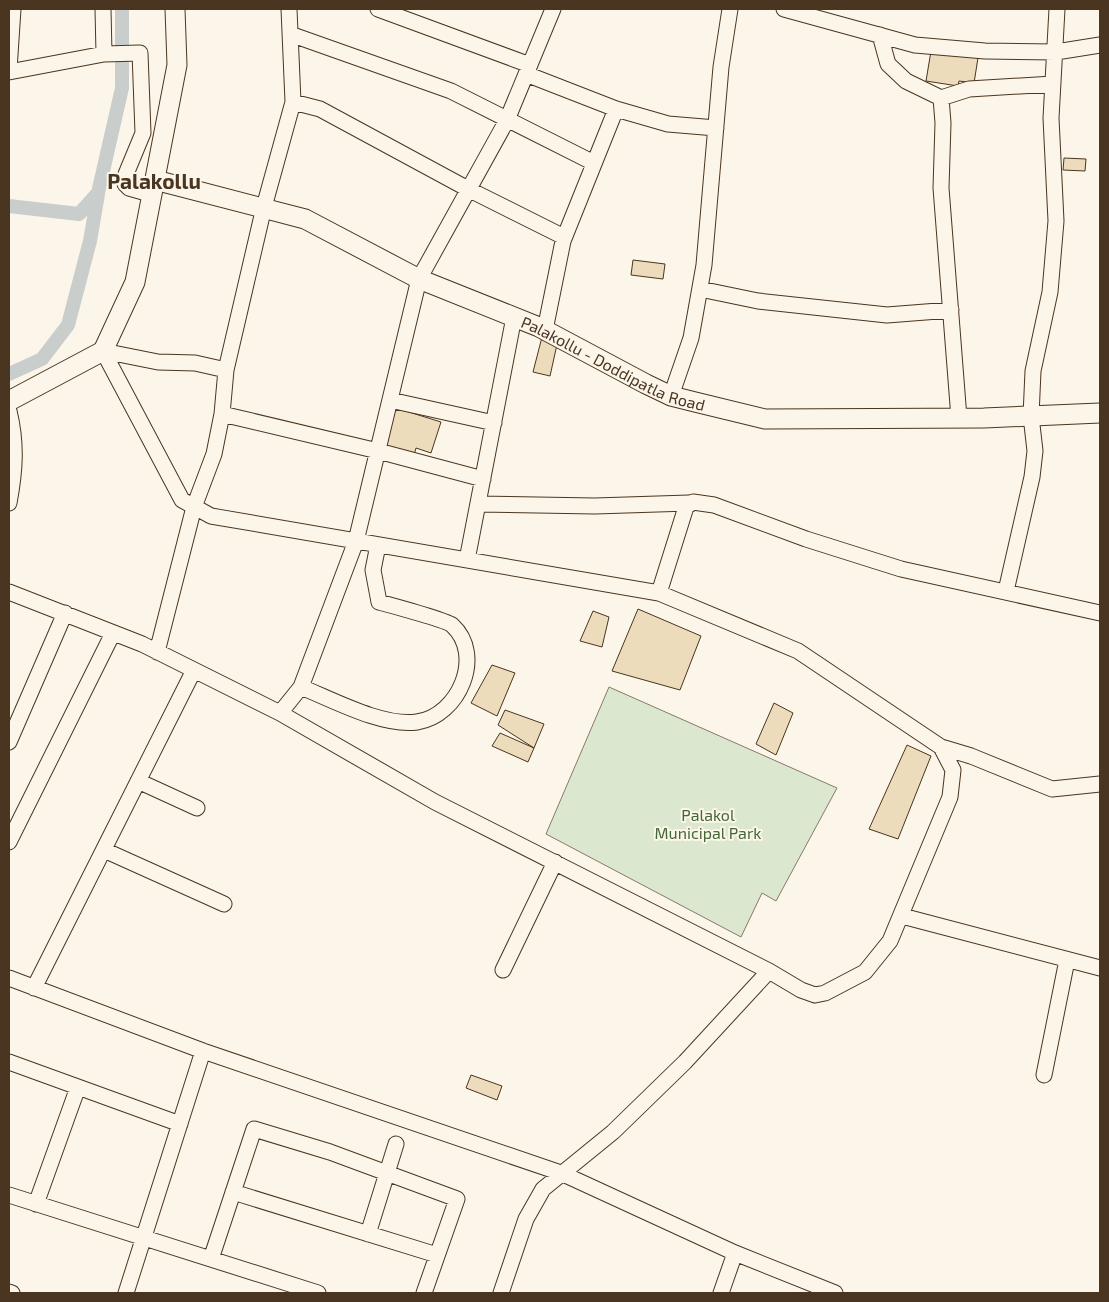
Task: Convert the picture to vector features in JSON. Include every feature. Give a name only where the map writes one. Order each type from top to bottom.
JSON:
[{"type":"main road","points":[[9,401],[103,351],[135,282],[177,65],[175,9]]},
{"type":"main road","name":"Palakollu - Doddipatla Road","points":[[152,187],[264,207],[305,219],[419,279],[545,330],[671,396],[765,419],[959,418],[1100,413]]},
{"type":"street","points":[[12,9],[9,71],[104,54],[140,53],[143,133],[126,174],[125,184],[129,188],[152,187]]},
{"type":"street","points":[[103,9],[104,54]]},
{"type":"street","points":[[157,652],[194,507],[214,454],[222,414],[226,370],[264,207],[293,102],[289,9]]},
{"type":"street","points":[[378,9],[528,69],[616,109],[668,124],[716,128]]},
{"type":"street","points":[[280,713],[301,687],[356,541],[419,279],[507,120],[553,9]]},
{"type":"street","points":[[671,396],[691,338],[704,265],[721,67],[730,9]]},
{"type":"street","points":[[784,9],[924,46],[985,51],[1056,52],[1100,45]]},
{"type":"street","points":[[1006,592],[1032,477],[1035,440],[1031,416],[1033,371],[1050,292],[1056,221],[1051,118],[1057,9]]},
{"type":"street","points":[[290,34],[451,91],[594,163]]},
{"type":"street","points":[[880,35],[888,64],[906,81],[941,98],[969,89],[1053,84]]},
{"type":"street","points":[[941,98],[943,122],[941,188],[959,418]]},
{"type":"street","points":[[293,102],[320,109],[468,190],[564,237]]},
{"type":"street","points":[[545,330],[564,237],[616,109]]},
{"type":"street","points":[[700,289],[758,301],[888,315],[951,310]]},
{"type":"street","points":[[467,560],[514,317]]},
{"type":"street","points":[[103,351],[158,362],[195,363],[226,370]]},
{"type":"street","points":[[103,351],[182,500],[211,516],[659,593],[798,651],[941,747],[971,756],[1052,789],[1100,784]]},
{"type":"street","points":[[390,400],[494,423]]},
{"type":"street","points":[[9,411],[13,426],[16,470],[9,503]]},
{"type":"street","points":[[222,414],[378,450],[483,478]]},
{"type":"street","points":[[659,593],[689,503]]},
{"type":"street","points":[[478,504],[595,506],[689,503],[714,505],[806,539],[901,569],[1100,613]]},
{"type":"street","points":[[301,687],[386,720],[418,722],[446,709],[464,683],[468,650],[451,624],[379,602],[373,570],[378,545]]},
{"type":"street","points":[[9,592],[113,633],[194,670],[280,713],[436,802],[769,971],[801,990],[816,995],[825,993],[865,972],[890,941],[902,916],[950,796],[953,770],[941,747]]},
{"type":"street","points":[[9,742],[65,613]]},
{"type":"street","points":[[9,842],[113,633]]},
{"type":"street","points":[[34,988],[194,670]]},
{"type":"street","points":[[138,781],[197,808]]},
{"type":"street","points":[[104,850],[224,904]]},
{"type":"street","points":[[503,970],[555,862]]},
{"type":"street","points":[[902,916],[1100,968]]},
{"type":"street","points":[[1044,1075],[1067,960]]},
{"type":"street","points":[[500,1293],[526,1219],[543,1189],[614,1132],[685,1062],[769,971]]},
{"type":"street","points":[[9,978],[203,1052],[561,1173],[735,1253],[835,1293]]},
{"type":"street","points":[[126,1293],[203,1052]]},
{"type":"street","points":[[9,1062],[180,1124]]},
{"type":"street","points":[[36,1204],[78,1087]]},
{"type":"street","points":[[211,1259],[254,1129],[330,1152],[457,1198],[424,1293]]},
{"type":"street","points":[[368,1234],[396,1144]]},
{"type":"street","points":[[233,1192],[437,1255]]},
{"type":"street","points":[[9,1196],[318,1293]]},
{"type":"street","points":[[721,1293],[735,1253]]},
{"type":"green space","name":"Palakol Municipal Park","points":[[609,687],[837,788],[776,901],[762,893],[741,937],[546,834]]},
{"type":"building","points":[[931,51],[978,58],[974,83],[959,81],[958,86],[926,81]]},
{"type":"building","points":[[1064,158],[1086,159],[1085,171],[1063,170]]},
{"type":"building","points":[[633,260],[665,264],[663,279],[631,275]]},
{"type":"building","points":[[542,337],[558,340],[550,376],[533,372]]},
{"type":"building","points":[[396,408],[441,422],[431,453],[416,448],[414,455],[384,446]]},
{"type":"building","points":[[638,609],[701,636],[680,690],[612,671]]},
{"type":"building","points":[[593,611],[609,617],[602,647],[580,641]]},
{"type":"building","points":[[492,665],[515,673],[497,716],[471,703]]},
{"type":"building","points":[[774,703],[793,713],[776,755],[756,744]]},
{"type":"building","points":[[505,710],[544,724],[534,748],[498,725]]},
{"type":"building","points":[[500,733],[534,748],[528,762],[492,746]]},
{"type":"building","points":[[907,745],[931,756],[898,839],[869,829]]},
{"type":"building","points":[[471,1075],[502,1086],[497,1100],[466,1088]]},
{"type":"waterway","points":[[9,206],[79,214],[98,193],[122,88],[122,9]]},
{"type":"waterway","points":[[9,374],[42,359],[68,325],[90,241],[98,194]]},
{"type":"district","name":"Palakollu","points":[[154,180]]}]
